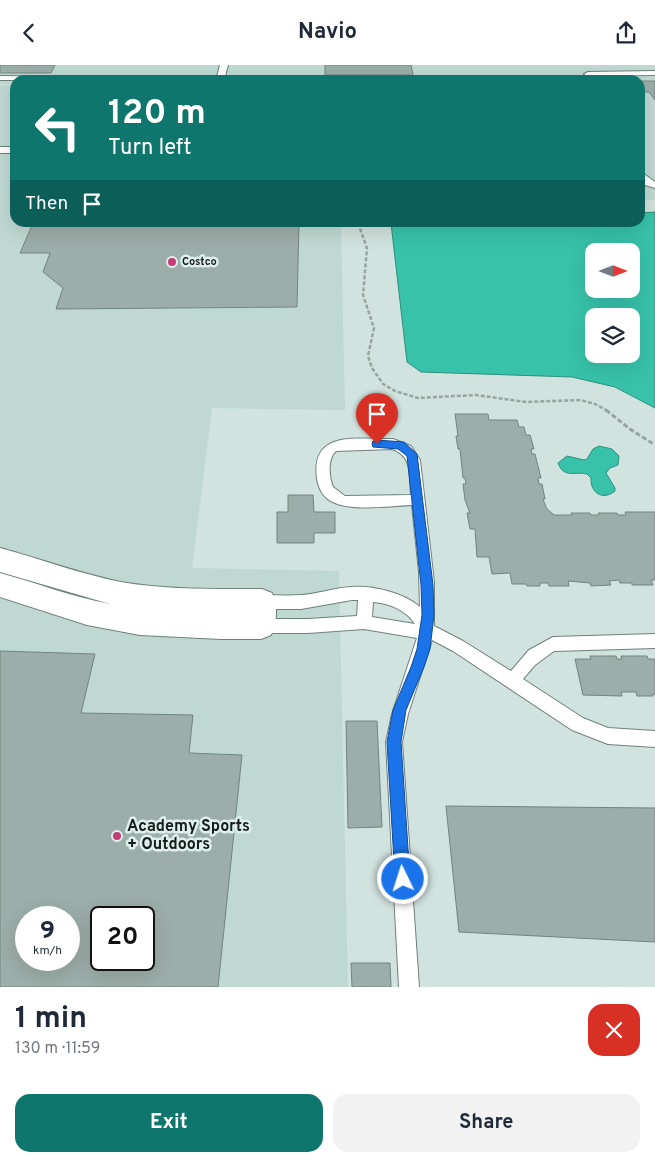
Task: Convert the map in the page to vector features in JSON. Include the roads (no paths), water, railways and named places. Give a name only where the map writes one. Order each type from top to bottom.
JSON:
[{"type":"street","points":[[0,560],[101,589],[145,598],[191,602],[262,614]]},
{"type":"street","points":[[0,585],[79,609],[132,621],[172,625],[262,614]]},
{"type":"lane","points":[[622,75],[655,73]]},
{"type":"lane","points":[[410,987],[394,742],[400,710],[418,667],[426,630],[427,585],[414,460],[407,449],[401,445],[344,444],[331,447],[326,452],[324,483],[326,489],[338,499],[345,501],[418,500]]},
{"type":"lane","points":[[262,614],[301,602],[338,595],[366,594],[408,606],[416,613],[426,630]]},
{"type":"lane","points":[[364,622],[366,594]]},
{"type":"lane","points":[[262,614],[308,626],[364,622],[415,631],[426,630],[458,646],[563,716],[593,731],[626,739],[655,739]]},
{"type":"lane","points":[[513,682],[526,662],[543,649],[553,645],[655,641]]},
{"type":"place","name":"Costco","points":[[172,262]]},
{"type":"place","name":"Academy Sports + Outdoors","points":[[117,836]]}]
